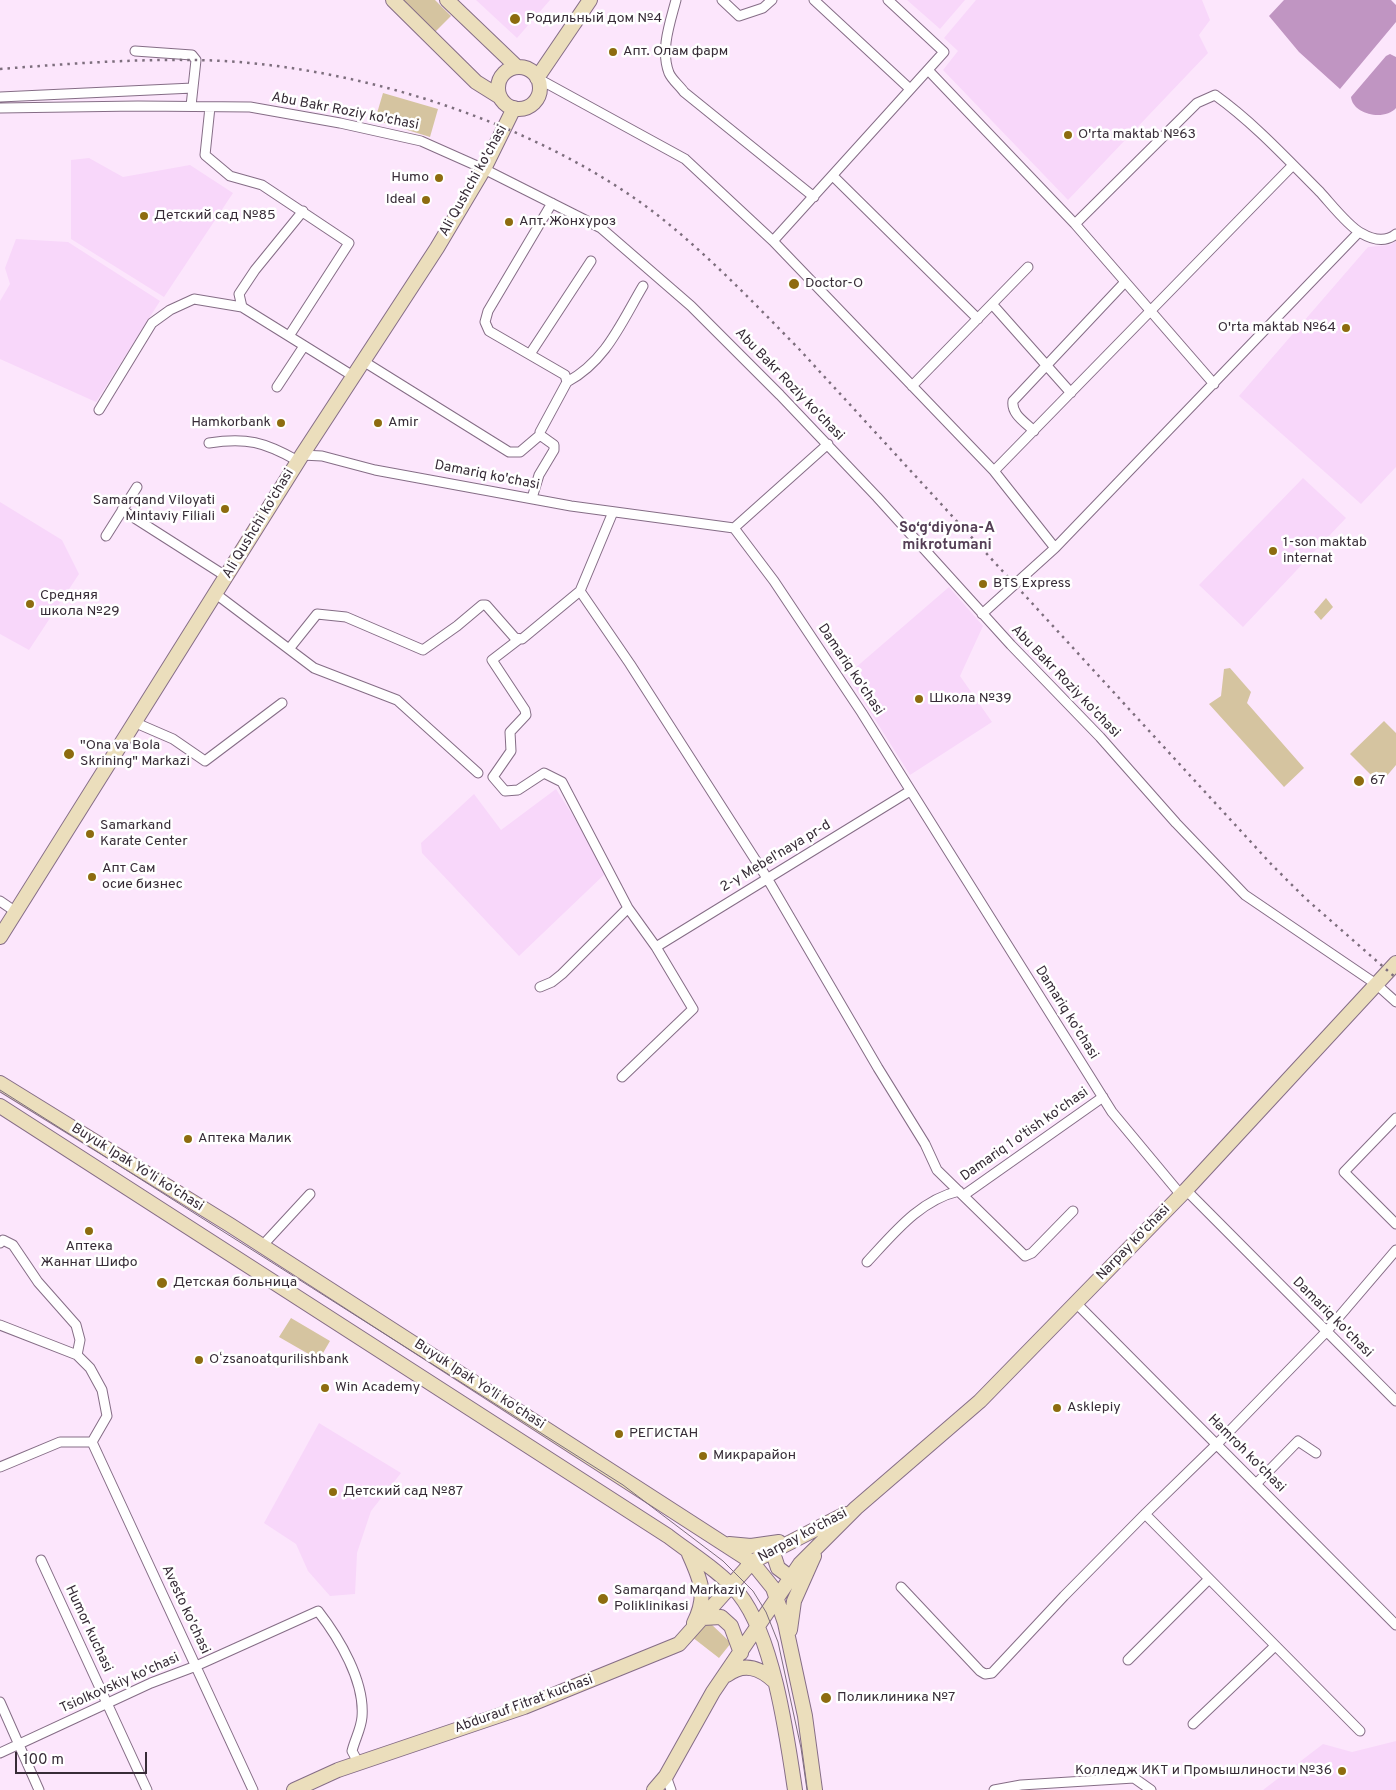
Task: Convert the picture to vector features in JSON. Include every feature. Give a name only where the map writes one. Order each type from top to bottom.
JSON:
[{"type":"main road","name":"Ali Qushchi ko'chasi","points":[[0,937],[300,458],[437,248],[484,169],[514,108],[476,82],[393,0]]},
{"type":"main road","points":[[447,0],[517,67]]},
{"type":"main road","points":[[537,78],[590,0]]},
{"type":"main road","points":[[476,82],[492,81],[497,76],[501,71],[503,54]]},
{"type":"main road","points":[[500,97],[498,91],[500,78],[510,69],[517,67],[528,69],[537,78],[539,91],[537,98],[526,107],[514,108]]},
{"type":"main road","name":"Narpay ko'chasi","points":[[654,1790],[666,1776],[702,1710],[790,1577],[856,1508],[980,1401],[1183,1193],[1396,963]]},
{"type":"main road","name":"Buyuk Ipak Yo'li ko'chasi","points":[[0,1083],[262,1246],[752,1562],[764,1574],[776,1596],[789,1641],[805,1716],[815,1790]]},
{"type":"main road","name":"Buyuk Ipak Yo'li ko'chasi","points":[[0,1106],[668,1536],[732,1586],[758,1624],[774,1681],[789,1748],[795,1790]]},
{"type":"main road","name":"Narpay ko'chasi","points":[[732,1586],[752,1562],[856,1508]]},
{"type":"main road","points":[[722,1542],[751,1546],[765,1545],[804,1534]]},
{"type":"main road","points":[[789,1641],[794,1601],[809,1565],[823,1541]]},
{"type":"main road","points":[[772,1550],[778,1568],[790,1577]]},
{"type":"main road","points":[[687,1551],[702,1587],[703,1602],[689,1634]]},
{"type":"main road","name":"Abdurauf Fitrat kuchasi","points":[[294,1790],[338,1770],[533,1703],[679,1644],[732,1586]]},
{"type":"main road","points":[[704,1618],[721,1617],[731,1626],[741,1653]]},
{"type":"main road","points":[[723,1678],[741,1666],[760,1670],[774,1681]]},
{"type":"street","points":[[676,0],[667,34],[665,58],[670,75],[684,92],[814,197]]},
{"type":"street","points":[[722,0],[739,16],[763,8],[772,0]]},
{"type":"street","points":[[814,0],[910,89]]},
{"type":"street","points":[[773,242],[944,52],[888,0]]},
{"type":"street","points":[[135,51],[192,55],[196,60],[191,106]]},
{"type":"street","points":[[928,70],[1075,224],[1214,384]]},
{"type":"street","points":[[537,78],[685,159],[773,242],[994,471],[1055,548]]},
{"type":"street","points":[[0,97],[193,88]]},
{"type":"street","points":[[1075,224],[1197,103],[1216,95],[1231,106],[1293,165],[1359,232],[1376,240],[1390,239],[1396,234]]},
{"type":"street","points":[[210,107],[205,155],[230,176],[262,185],[349,242],[289,336]]},
{"type":"street","name":"Abu Bakr Roziy ko'chasi","points":[[0,108],[250,107],[340,123],[412,139],[484,169],[601,228],[691,306],[828,444],[982,614],[1100,737],[1176,823],[1245,895],[1376,984],[1396,1002]]},
{"type":"street","points":[[994,471],[1151,313],[1293,165]]},
{"type":"street","points":[[833,176],[978,319]]},
{"type":"street","points":[[552,203],[488,311],[486,322],[489,331],[565,375],[567,382]]},
{"type":"street","points":[[242,307],[239,294],[303,211]]},
{"type":"street","points":[[982,614],[1055,548],[1359,232]]},
{"type":"street","points":[[530,354],[591,262]]},
{"type":"street","points":[[912,386],[1028,267]]},
{"type":"street","points":[[1034,431],[1016,414],[1012,407],[1013,401],[1124,282]]},
{"type":"street","points":[[363,361],[509,452],[520,452],[540,435],[567,382],[585,372],[606,350],[643,286]]},
{"type":"street","points":[[99,410],[152,323],[194,299],[242,307],[353,376]]},
{"type":"street","points":[[992,304],[1071,393]]},
{"type":"street","points":[[277,387],[304,346]]},
{"type":"street","points":[[532,498],[539,475],[554,450],[554,445],[540,435]]},
{"type":"street","points":[[209,443],[241,439],[267,444],[300,458]]},
{"type":"street","points":[[734,528],[828,444]]},
{"type":"street","name":"Damariq ko'chasi","points":[[300,458],[322,456],[375,470],[532,498],[613,512],[688,520],[734,528],[774,581],[857,704],[1112,1112],[1183,1193],[1396,1401]]},
{"type":"street","points":[[106,536],[137,487]]},
{"type":"street","points":[[122,510],[227,577]]},
{"type":"street","points":[[613,512],[580,591],[522,639],[492,660],[525,710],[526,715],[510,732],[511,751],[493,777],[505,791],[518,790],[544,774],[562,782],[628,908],[656,947],[693,1009],[622,1077]]},
{"type":"street","points":[[580,591],[767,878],[878,1068],[925,1144],[937,1170],[1025,1256],[1032,1254],[1073,1211]]},
{"type":"street","points":[[216,594],[314,668],[397,700],[478,772]]},
{"type":"street","points":[[289,649],[317,614],[346,617],[423,650],[450,632],[482,605],[486,605],[518,640]]},
{"type":"street","points":[[136,722],[173,739],[205,761],[282,703]]},
{"type":"street","name":"2-y Mebel'naya pr-d","points":[[656,947],[910,791]]},
{"type":"street","points":[[0,901],[16,912]]},
{"type":"street","points":[[540,987],[552,982],[562,974],[628,908]]},
{"type":"street","name":"Damariq 1 o'tish ko'chasi","points":[[867,1262],[902,1225],[929,1202],[944,1195],[962,1193],[1103,1097]]},
{"type":"street","points":[[1396,1118],[1344,1172],[1396,1224]]},
{"type":"street","points":[[262,1246],[310,1194]]},
{"type":"street","points":[[0,1243],[3,1240],[13,1245],[38,1282],[76,1325],[80,1340],[78,1355]]},
{"type":"street","points":[[901,1587],[980,1671],[986,1674],[992,1673],[1145,1514],[1217,1444],[1326,1332],[1396,1250]]},
{"type":"street","name":"Hamroh ko'chasi","points":[[1076,1303],[1396,1625]]},
{"type":"street","points":[[0,1325],[78,1355],[90,1368],[102,1390],[107,1416],[92,1442],[60,1442],[0,1467]]},
{"type":"street","points":[[1256,1484],[1298,1441],[1316,1453]]},
{"type":"street","name":"Avesto ko'chasi","points":[[92,1442],[253,1790]]},
{"type":"street","points":[[1145,1514],[1360,1732]]},
{"type":"street","name":"Humor kuchasi","points":[[41,1560],[147,1790]]},
{"type":"street","points":[[1128,1660],[1210,1579]]},
{"type":"street","name":"Tsiolkovskiy ko'chasi","points":[[0,1753],[318,1611],[333,1631],[354,1676],[362,1703],[360,1727],[352,1751],[359,1764]]},
{"type":"street","points":[[1192,1724],[1275,1646]]},
{"type":"street","points":[[0,1702],[39,1790]]},
{"type":"street","points":[[666,1776],[671,1790]]},
{"type":"street","points":[[994,1790],[1020,1785],[1134,1778],[1151,1790]]},
{"type":"shaded area","points":[[402,0],[435,0],[451,16],[435,32]]},
{"type":"shaded area","name":"Родильный дом №4","points":[[476,0],[550,0],[517,38]]},
{"type":"shaded area","points":[[907,0],[965,0],[940,29]]},
{"type":"shaded area","name":"O'rta maktab №63","points":[[976,0],[1202,0],[1210,20],[1199,35],[1208,53],[1068,200],[943,70],[958,51],[944,38]]},
{"type":"shaded area","points":[[1284,0],[1391,0],[1396,5],[1396,22],[1340,89],[1299,52],[1269,16]]},
{"type":"shaded area","points":[[1390,54],[1396,57],[1396,108],[1391,112],[1377,115],[1363,112],[1353,103],[1351,97],[1386,56]]},
{"type":"shaded area","points":[[383,93],[438,109],[430,137],[375,120]]},
{"type":"shaded area","name":"Детский сад №85","points":[[89,158],[123,177],[190,165],[233,193],[164,297],[71,239],[71,160]]},
{"type":"shaded area","points":[[16,239],[68,242],[160,301],[96,402],[0,359],[0,301],[10,284],[5,268]]},
{"type":"shaded area","name":"O'rta maktab №64","points":[[1396,241],[1396,467],[1361,504],[1239,396],[1368,247],[1390,245]]},
{"type":"shaded area","name":"1-son maktab internat","points":[[1303,478],[1346,518],[1243,627],[1199,585]]},
{"type":"shaded area","name":"Средняя школа №29","points":[[0,502],[62,540],[79,574],[29,650],[0,634]]},
{"type":"shaded area","name":"Школа №39","points":[[949,587],[983,626],[960,676],[992,722],[910,775],[847,675]]},
{"type":"shaded area","points":[[1326,598],[1333,607],[1321,620],[1314,612]]},
{"type":"shaded area","points":[[1230,668],[1251,692],[1247,703],[1304,768],[1284,787],[1209,704],[1221,696],[1224,669]]},
{"type":"shaded area","points":[[1384,721],[1396,733],[1396,765],[1380,784],[1350,754]]},
{"type":"shaded area","points":[[556,789],[608,871],[519,956],[422,853],[421,843],[474,794],[501,830]]},
{"type":"shaded area","points":[[291,1318],[330,1341],[319,1360],[279,1337]]},
{"type":"shaded area","name":"Детский сад №87","points":[[319,1423],[401,1473],[371,1511],[357,1553],[355,1594],[330,1596],[308,1571],[296,1544],[264,1523]]},
{"type":"shaded area","points":[[709,1622],[731,1643],[719,1658],[692,1637]]},
{"type":"shaded area","name":"Колледж ИКТ и Промышлиности №36","points":[[1396,1741],[1396,1790],[1263,1790],[1323,1744],[1352,1752]]},
{"type":"tram line","points":[[0,1090],[623,1485],[723,1561],[753,1591],[766,1612],[778,1642],[801,1748],[807,1790]]},
{"type":"railway","points":[[0,69],[122,61],[195,60],[254,63],[316,72],[378,86],[440,104],[500,126],[558,153],[612,183],[678,232],[714,264],[799,349],[1272,865],[1305,898],[1396,978]]},
{"type":"place","name":"Родильный дом №4","points":[[515,19]]},
{"type":"place","name":"Апт. Олам фарм","points":[[613,52]]},
{"type":"place","name":"O'rta maktab №63","points":[[1068,135]]},
{"type":"place","name":"Humo","points":[[439,178]]},
{"type":"place","name":"Ideal","points":[[426,200]]},
{"type":"place","name":"Детский сад №85","points":[[144,216]]},
{"type":"place","name":"Апт. Жонхуроз","points":[[509,222]]},
{"type":"place","name":"Doctor-O","points":[[794,284]]},
{"type":"place","name":"O'rta maktab №64","points":[[1346,328]]},
{"type":"place","name":"Hamkorbank","points":[[281,423]]},
{"type":"place","name":"Amir","points":[[378,423]]},
{"type":"place","name":"Samarqand Viloyati Mintaviy Filiali","points":[[225,509]]},
{"type":"place","name":"1-son maktab internat","points":[[1273,551]]},
{"type":"place","name":"BTS Express","points":[[983,584]]},
{"type":"place","name":"Средняя школа №29","points":[[30,604]]},
{"type":"place","name":"Школа №39","points":[[919,699]]},
{"type":"place","name":"\"Ona va Bola Skrining\" Markazi","points":[[69,754]]},
{"type":"place","name":"67","points":[[1359,781]]},
{"type":"place","name":"Samarkand Karate Center","points":[[90,834]]},
{"type":"place","name":"Апт Сам осие бизнес","points":[[92,877]]},
{"type":"place","name":"Аптека Малик","points":[[188,1139]]},
{"type":"place","name":"Аптека Жаннат Шифо","points":[[89,1231]]},
{"type":"place","name":"Детская больница","points":[[162,1283]]},
{"type":"place","name":"Oʻzsanoatqurilishbank","points":[[199,1360]]},
{"type":"place","name":"Win Academy","points":[[325,1388]]},
{"type":"place","name":"Asklepiy","points":[[1057,1408]]},
{"type":"place","name":"РЕГИСТАН","points":[[619,1434]]},
{"type":"place","name":"Микрарайон","points":[[703,1456]]},
{"type":"place","name":"Детский сад №87","points":[[333,1492]]},
{"type":"place","name":"Samarqand Markaziy Poliklinikasi","points":[[603,1599]]},
{"type":"place","name":"Поликлиника №7","points":[[826,1698]]},
{"type":"place","name":"Колледж ИКТ и Промышлиности №36","points":[[1342,1771]]},
{"type":"district","name":"So‘g‘diyona-А mikrotumani","points":[[947,538]]}]
